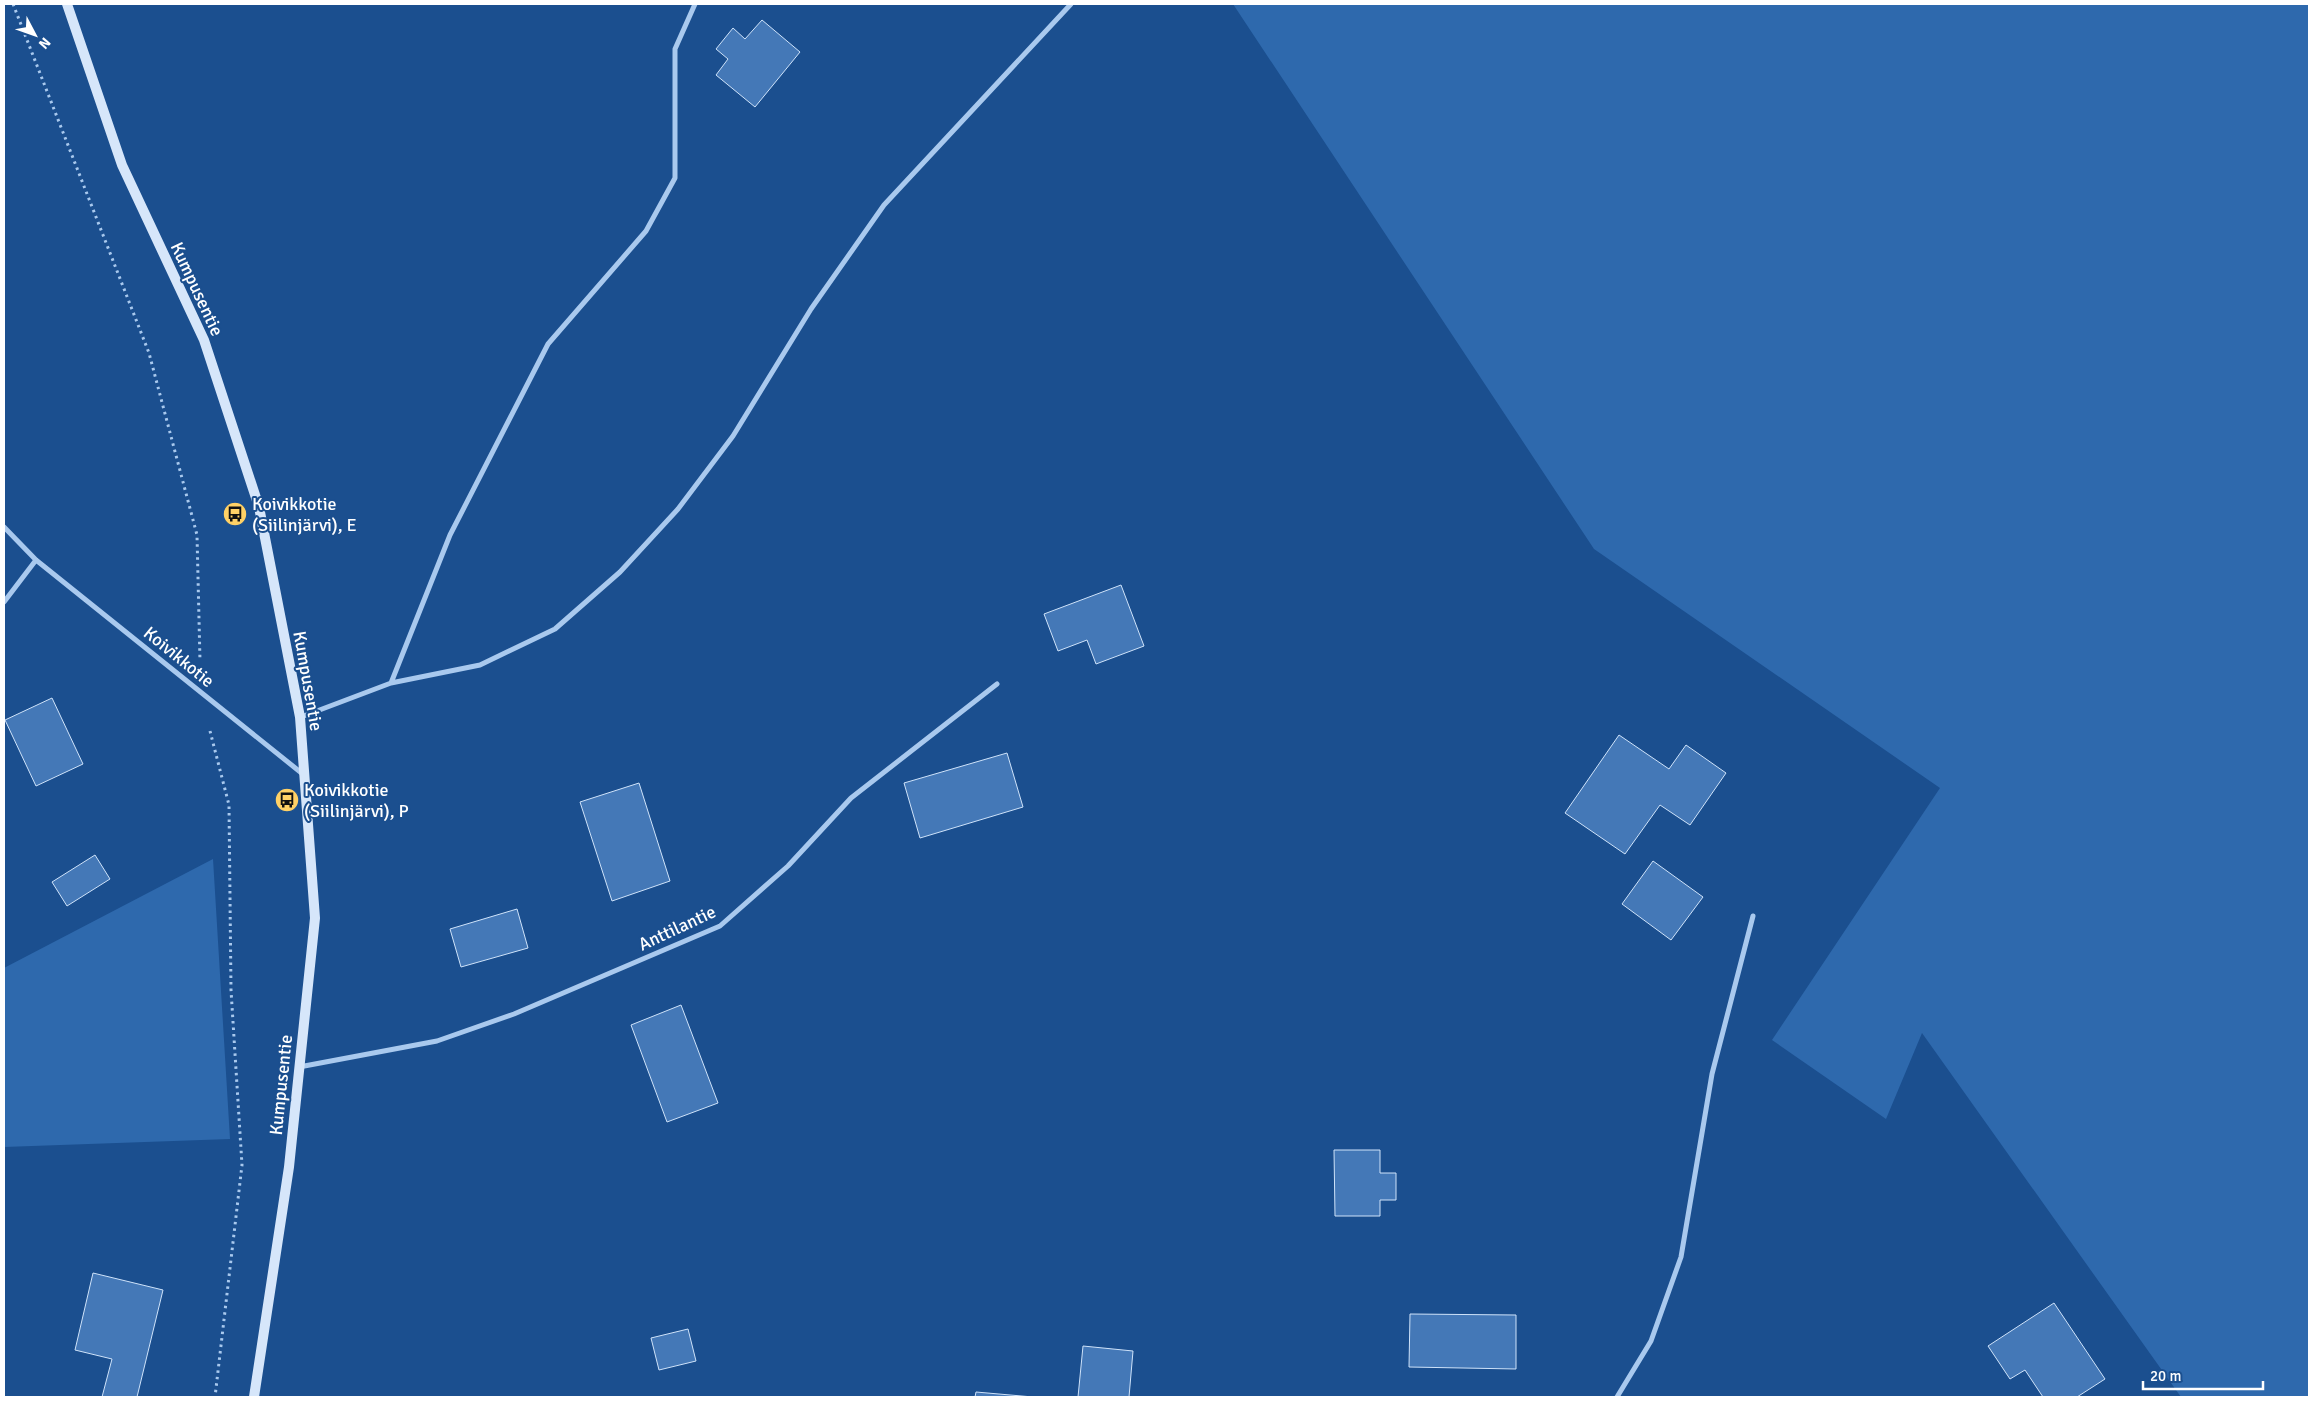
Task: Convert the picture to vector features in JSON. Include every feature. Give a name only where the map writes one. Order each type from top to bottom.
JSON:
[{"type":"street","name":"Kumpusentie","points":[[67,4],[122,165],[204,340],[258,507],[300,717],[315,918],[289,1167],[254,1397]]},
{"type":"street","points":[[391,683],[450,535],[548,344],[646,231],[674,178],[674,49],[695,4]]},
{"type":"street","points":[[300,717],[391,683],[480,666],[555,629],[620,572],[678,509],[733,436],[810,309],[884,205],[1071,4]]},
{"type":"street","name":"Koivikkotie","points":[[4,527],[36,560],[305,776]]},
{"type":"street","points":[[4,602],[36,560]]},
{"type":"street","name":"Anttilantie","points":[[298,1067],[437,1041],[514,1014],[720,926],[788,866],[851,798],[997,684]]},
{"type":"street","points":[[1617,1397],[1651,1341],[1681,1256],[1712,1074],[1753,916]]},
{"type":"shaded area","points":[[1233,4],[2309,4],[2309,1397],[2181,1397],[1922,1033],[1886,1119],[1772,1040],[1940,788],[1594,549]]},
{"type":"shaded area","points":[[213,859],[230,1139],[4,1147],[4,968]]},
{"type":"building","points":[[762,20],[800,52],[755,107],[716,75],[728,59],[716,49],[733,28],[745,39]]},
{"type":"building","points":[[1121,585],[1144,646],[1096,664],[1087,640],[1058,651],[1044,614]]},
{"type":"building","points":[[52,698],[83,764],[36,786],[5,720]]},
{"type":"building","points":[[1619,735],[1669,769],[1686,745],[1726,773],[1690,825],[1660,805],[1625,854],[1565,813]]},
{"type":"building","points":[[1007,753],[1023,807],[920,838],[904,783]]},
{"type":"building","points":[[639,783],[670,881],[612,901],[580,802]]},
{"type":"building","points":[[95,855],[110,879],[67,906],[52,882]]},
{"type":"building","points":[[1653,861],[1703,897],[1671,940],[1622,904]]},
{"type":"building","points":[[517,909],[528,948],[461,967],[450,929]]},
{"type":"building","points":[[681,1005],[718,1103],[667,1122],[631,1025]]},
{"type":"building","points":[[1334,1150],[1380,1150],[1380,1173],[1396,1173],[1396,1200],[1380,1200],[1380,1216],[1335,1216]]},
{"type":"building","points":[[93,1273],[163,1290],[137,1397],[102,1397],[112,1359],[75,1350]]},
{"type":"building","points":[[2054,1303],[2105,1379],[2077,1397],[2043,1397],[2025,1370],[2010,1379],[1988,1346]]},
{"type":"building","points":[[1410,1314],[1516,1315],[1516,1369],[1409,1367]]},
{"type":"building","points":[[688,1329],[696,1361],[659,1370],[651,1338]]},
{"type":"building","points":[[1083,1346],[1133,1351],[1129,1397],[1078,1397]]},
{"type":"building","points":[[976,1392],[1033,1397],[975,1397]]},
{"type":"place","name":"Koivikkotie (Siilinjärvi), E","points":[[235,514]]},
{"type":"place","name":"Koivikkotie (Siilinjärvi), P","points":[[287,800]]}]
